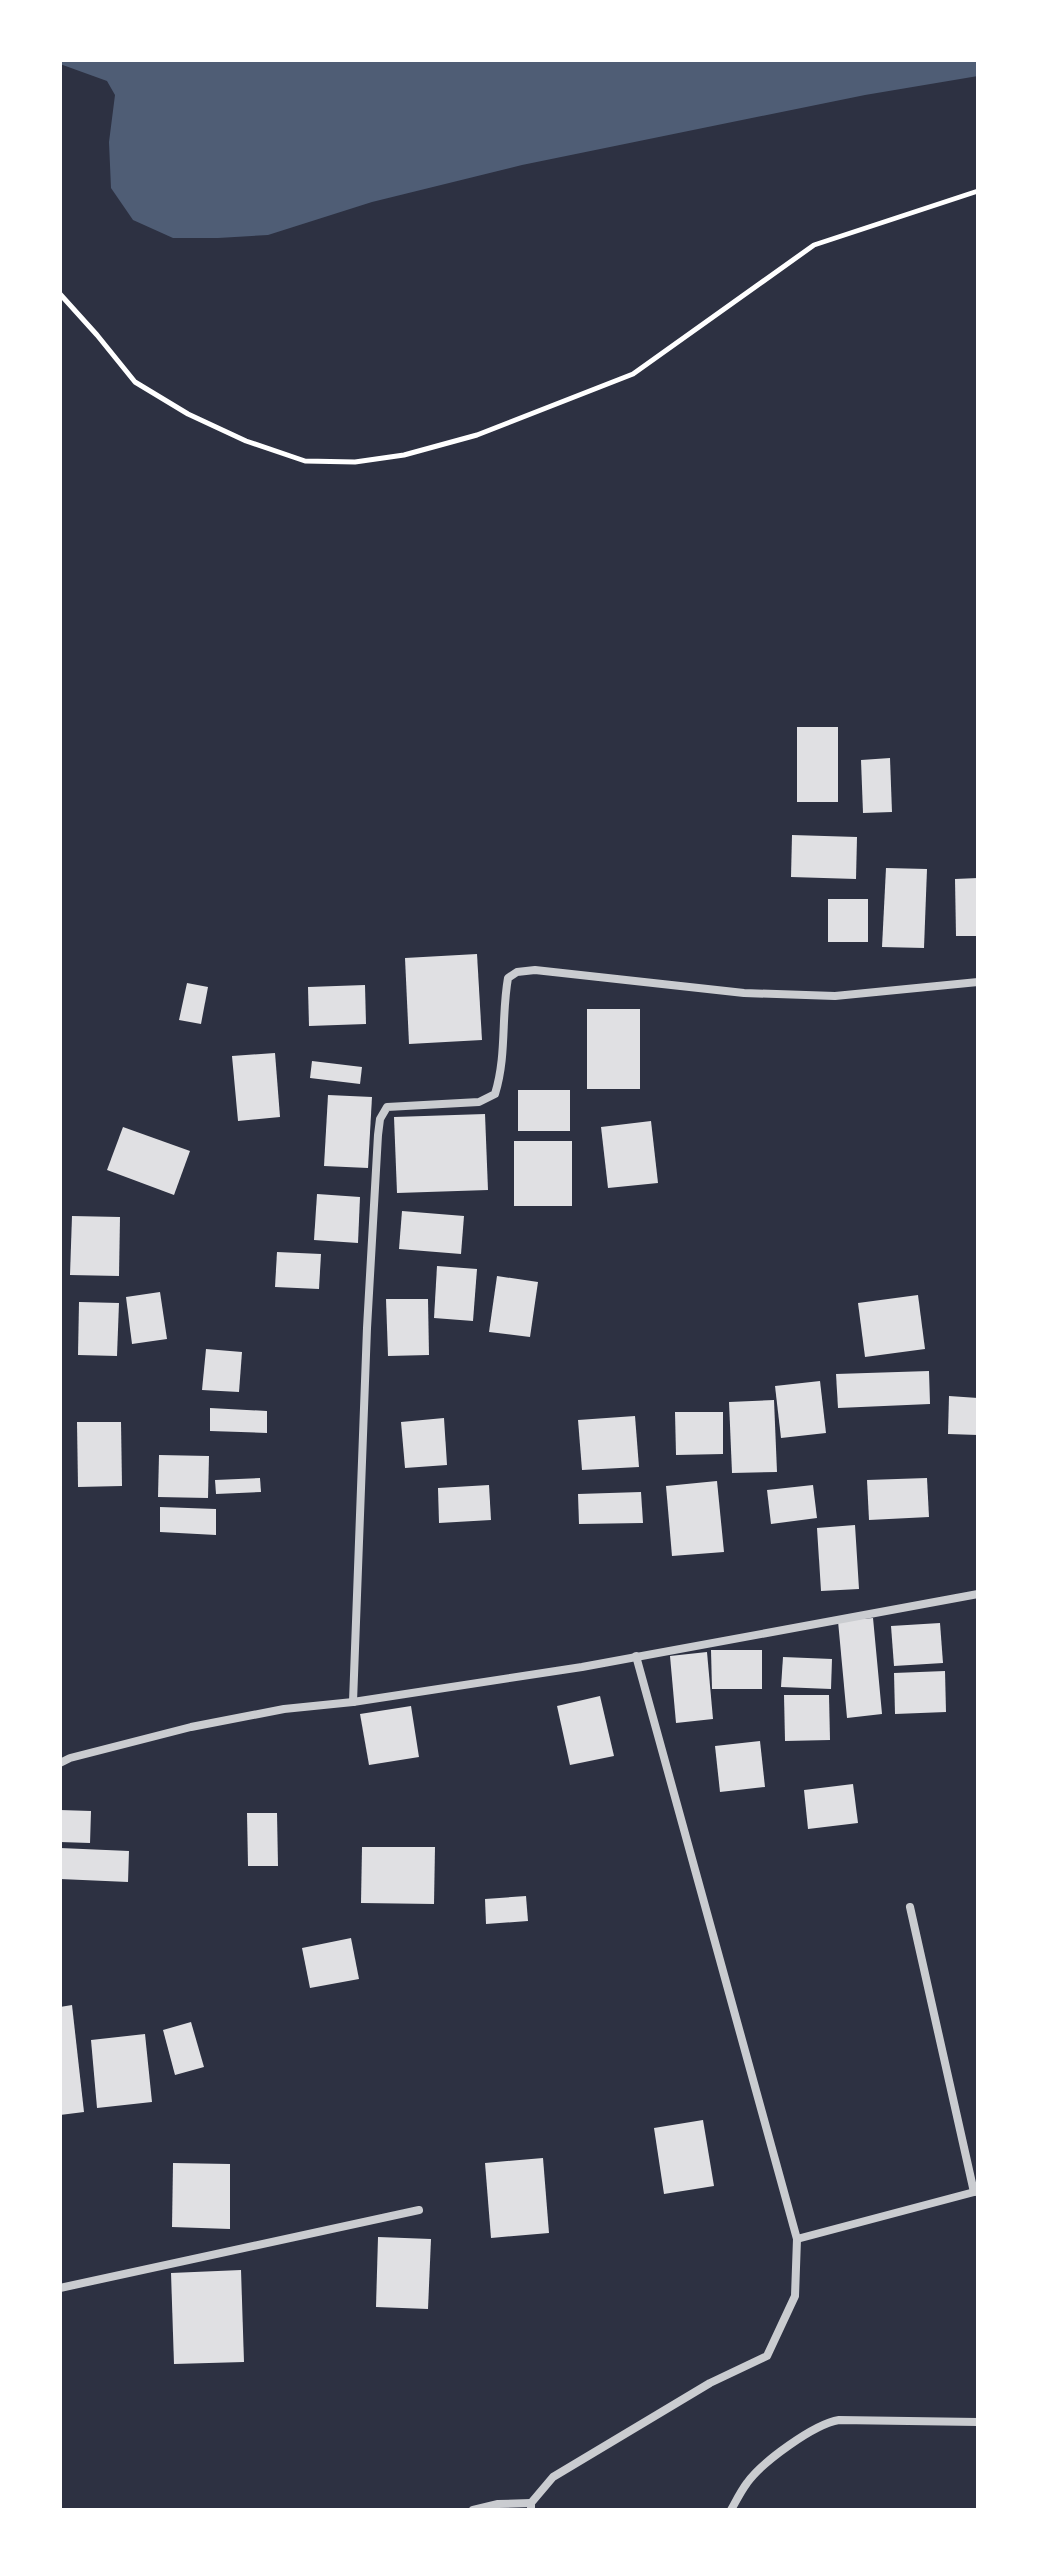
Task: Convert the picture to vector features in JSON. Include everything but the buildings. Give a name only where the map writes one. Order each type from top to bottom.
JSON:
[{"type":"street","points":[[353,1702],[367,1328],[378,1135],[383,1111],[387,1107],[405,1105],[479,1102],[495,1094],[502,1072],[506,987],[508,978],[517,972],[535,970],[744,993],[835,996],[978,982]]},
{"type":"street","points":[[60,1763],[191,1727],[284,1709],[353,1702],[636,1656],[978,1594]]},
{"type":"street","points":[[473,2510],[498,2504],[531,2506],[553,2477],[710,2383],[767,2356],[795,2296],[797,2239],[636,1656]]},
{"type":"street","points":[[797,2239],[976,2192],[910,1907]]},
{"type":"street","points":[[60,2288],[419,2210]]},
{"type":"street","points":[[731,2510],[748,2480],[795,2440],[828,2422],[978,2422]]},
{"type":"path","points":[[60,294],[135,382],[188,414],[246,441],[305,461],[355,462],[404,455],[477,435],[633,374],[814,245],[978,191]]},
{"type":"water","points":[[60,60],[978,60],[978,76],[865,95],[522,165],[372,202],[268,235],[173,238],[133,220],[111,188],[109,142],[115,95],[107,81],[60,64]]}]
